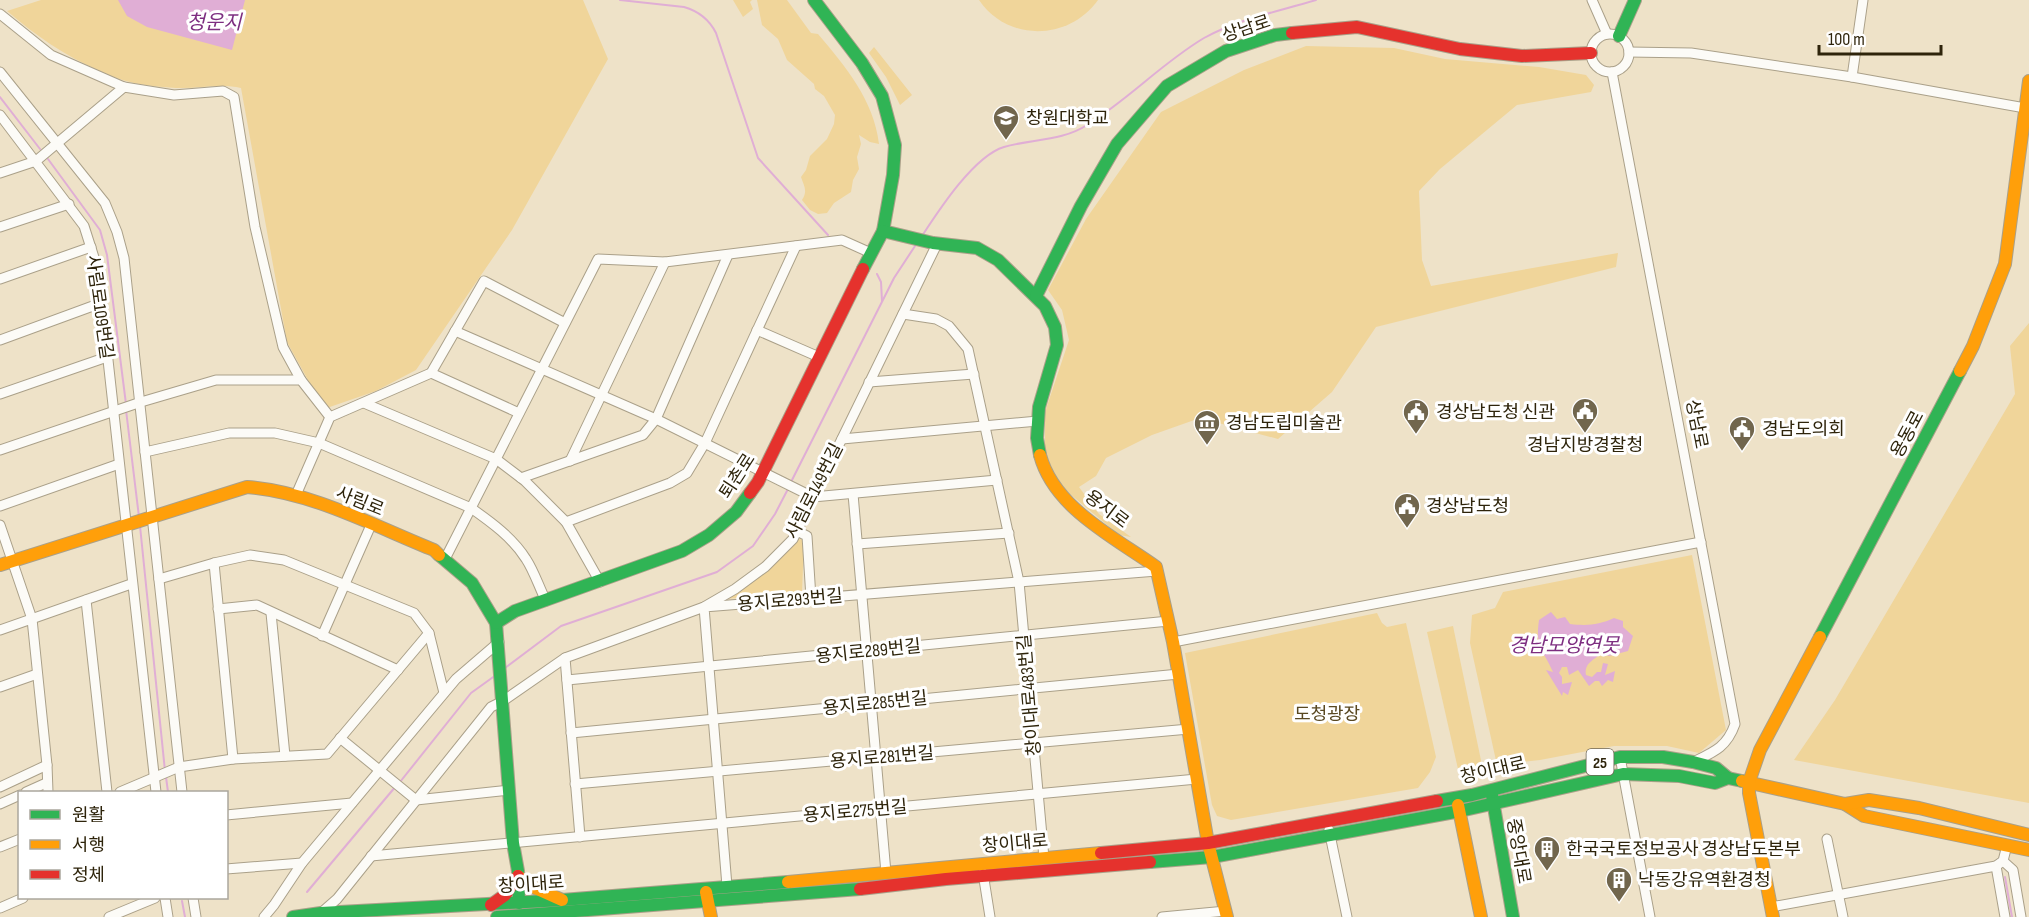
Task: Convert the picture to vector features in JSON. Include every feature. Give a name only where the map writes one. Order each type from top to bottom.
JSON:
[{"type":"main road","name":"퇴촌로","points":[[496,623],[515,611],[682,551],[709,535],[736,512],[766,473],[819,357],[883,231],[893,175],[895,145],[882,96],[862,63],[813,0]]},
{"type":"main road","points":[[1613,35],[1635,0]]},
{"type":"main road","name":"상남로","points":[[1036,296],[1080,206],[1117,144],[1167,86],[1226,51],[1275,35],[1357,27],[1460,49],[1522,56],[1591,52]]},
{"type":"main road","name":"용동로","points":[[1749,782],[1760,750],[1973,346],[2005,264],[2029,81]]},
{"type":"main road","name":"용지로","points":[[883,231],[935,244],[977,248],[998,260],[1045,306],[1055,327],[1057,345],[1039,407],[1036,438],[1049,479],[1063,497],[1091,521],[1156,567],[1157,571]]},
{"type":"main road","name":"사림로","points":[[130,525],[247,487],[271,489],[296,495],[434,550],[472,583],[496,623],[500,647],[503,700]]},
{"type":"main road","points":[[0,565],[130,525]]},
{"type":"main road","points":[[1157,571],[1173,642],[1208,843],[1226,914]]},
{"type":"main road","points":[[503,700],[519,912]]},
{"type":"main road","name":"창이대로","points":[[497,917],[562,900],[726,886],[886,873],[1212,857],[1620,757],[1663,757],[1693,762],[1716,768],[1728,778],[1845,804],[1864,816],[2029,850]]},
{"type":"main road","name":"창이대로","points":[[293,917],[321,913],[491,905],[519,912],[829,892],[982,870],[1044,858],[1208,843],[1460,812],[1623,774],[1650,774],[1715,783],[1728,778]]},
{"type":"main road","points":[[1749,782],[1749,793],[1772,912]]},
{"type":"main road","name":"중앙대로","points":[[1492,790],[1492,804],[1513,917]]},
{"type":"main road","points":[[1456,797],[1481,917]]},
{"type":"main road","name":"창이대로","points":[[1845,804],[1869,800],[1918,808],[2029,835]]},
{"type":"main road","points":[[518,876],[534,888],[562,900]]},
{"type":"main road","points":[[491,905],[504,895],[518,876]]},
{"type":"main road","points":[[705,888],[711,917]]},
{"type":"street","points":[[1592,0],[1613,35],[1627,44],[1629,52],[1626,63],[1621,68],[1612,72],[1602,71],[1593,62],[1591,52],[1596,39],[1613,35]]},
{"type":"street","points":[[1852,76],[1863,0]]},
{"type":"street","points":[[0,14],[51,55],[124,87],[174,95],[223,91],[234,97],[255,227],[283,347],[301,380],[330,417]]},
{"type":"street","points":[[1629,52],[1691,53],[1852,76],[2025,108]]},
{"type":"street","points":[[0,72],[105,203],[117,232],[124,258],[146,452],[177,768],[182,791]]},
{"type":"street","name":"상남로","points":[[1612,72],[1735,724],[1731,737],[1719,750],[1693,762]]},
{"type":"street","points":[[0,173],[36,161],[124,87]]},
{"type":"street","name":"사림로109번길","points":[[0,115],[84,226],[98,270],[107,357],[118,410],[119,464],[130,525],[131,584],[157,776],[156,791]]},
{"type":"street","points":[[0,227],[69,204]]},
{"type":"street","points":[[445,559],[598,259],[665,262],[842,240],[871,253]]},
{"type":"street","name":"사림로149번길","points":[[321,913],[337,899],[491,707],[565,658],[704,607],[735,589],[765,567],[793,539],[810,496],[842,438],[935,244]]},
{"type":"street","points":[[566,522],[670,483],[687,472],[705,443],[796,246]]},
{"type":"street","points":[[0,279],[91,247]]},
{"type":"street","points":[[521,478],[643,435],[656,419],[728,255]]},
{"type":"street","points":[[570,461],[665,262]]},
{"type":"street","points":[[296,495],[330,417],[431,373],[484,281],[565,323]]},
{"type":"street","points":[[0,340],[101,303]]},
{"type":"street","name":"창이대로483번길","points":[[903,314],[936,319],[949,326],[968,349],[1019,582],[1044,858]]},
{"type":"street","points":[[757,330],[819,357]]},
{"type":"street","points":[[455,331],[656,419],[810,496],[997,480]]},
{"type":"street","points":[[0,394],[107,357]]},
{"type":"street","points":[[431,373],[519,413]]},
{"type":"street","points":[[869,382],[974,374]]},
{"type":"street","points":[[0,450],[139,402],[216,380],[301,380]]},
{"type":"street","points":[[364,403],[496,459],[521,478],[566,522],[600,582]]},
{"type":"street","points":[[842,438],[1038,421]]},
{"type":"street","points":[[146,452],[229,433],[275,433],[319,443],[471,508],[498,528],[526,558],[546,601]]},
{"type":"street","points":[[0,506],[119,464]]},
{"type":"street","points":[[853,494],[886,873]]},
{"type":"street","points":[[0,525],[32,619],[47,765],[47,788],[31,791]]},
{"type":"street","points":[[322,636],[370,525]]},
{"type":"street","points":[[797,531],[807,536],[811,598]]},
{"type":"street","points":[[857,544],[1009,533]]},
{"type":"street","points":[[1173,642],[1701,542]]},
{"type":"street","points":[[159,579],[249,555],[284,560],[414,614],[429,633],[444,693]]},
{"type":"street","points":[[214,563],[233,759]]},
{"type":"street","name":"용지로293번길","points":[[704,607],[1157,571]]},
{"type":"street","points":[[0,630],[131,584]]},
{"type":"street","points":[[86,600],[106,791]]},
{"type":"street","points":[[218,609],[256,604],[398,670]]},
{"type":"street","points":[[704,607],[726,886]]},
{"type":"street","points":[[272,613],[285,756]]},
{"type":"street","name":"용지로289번길","points":[[567,680],[1169,621]]},
{"type":"street","points":[[122,791],[177,768],[233,759],[327,754],[429,633]]},
{"type":"street","points":[[264,917],[274,906],[302,863],[456,679],[500,647]]},
{"type":"street","points":[[565,658],[580,837]]},
{"type":"street","points":[[0,687],[38,674]]},
{"type":"street","name":"용지로285번길","points":[[571,733],[1179,674]]},
{"type":"street","name":"용지로281번길","points":[[575,784],[1189,729]]},
{"type":"street","points":[[340,738],[416,801],[510,790]]},
{"type":"street","points":[[1620,757],[1650,917]]},
{"type":"street","points":[[0,787],[47,765]]},
{"type":"street","name":"용지로275번길","points":[[513,843],[1197,779]]},
{"type":"street","points":[[0,804],[18,796]]},
{"type":"street","points":[[228,815],[352,803]]},
{"type":"street","points":[[1328,828],[1347,917]]},
{"type":"street","points":[[0,848],[18,839]]},
{"type":"street","points":[[1827,839],[1843,917]]},
{"type":"street","points":[[371,856],[513,843]]},
{"type":"street","points":[[2005,917],[1999,863],[2007,846]]},
{"type":"street","points":[[228,869],[302,863]]},
{"type":"street","points":[[1772,912],[1838,895],[1999,863],[2013,870],[2021,917]]},
{"type":"street","points":[[982,870],[990,917]]},
{"type":"street","points":[[0,908],[19,899]]},
{"type":"street","points":[[109,917],[150,899]]},
{"type":"street","points":[[165,899],[168,917]]},
{"type":"street","points":[[193,899],[196,917]]},
{"type":"street","points":[[1162,917],[1226,914]]},
{"type":"green space","points":[[41,0],[583,0],[608,59],[512,230],[416,370],[376,391],[324,409],[287,342],[241,88],[151,86],[123,80],[100,71],[51,44],[7,11]]},
{"type":"green space","points":[[733,0],[752,0],[750,2],[753,9],[743,17]]},
{"type":"green space","points":[[757,0],[787,0],[811,33],[818,34],[848,71],[865,98],[876,128],[879,144],[870,142],[859,135],[861,144],[857,157],[859,169],[853,180],[851,192],[834,203],[827,213],[818,214],[810,210],[802,200],[805,191],[801,177],[806,170],[810,156],[827,139],[834,124],[835,115],[824,96],[815,89],[814,84],[787,60],[778,39],[762,25]]},
{"type":"green space","points":[[979,0],[1098,0],[1086,13],[1071,23],[1055,29],[1038,31],[1021,29],[1005,23],[991,14]]},
{"type":"green space","points":[[1306,46],[1394,48],[1445,59],[1539,67],[1586,75],[1594,85],[1591,92],[1517,105],[1440,169],[1419,191],[1422,260],[1431,286],[1618,253],[1616,267],[1376,327],[1332,392],[1278,439],[1200,418],[1152,435],[1106,458],[1096,476],[1079,487],[1099,514],[1131,537],[1119,535],[1058,484],[1045,457],[1045,412],[1069,340],[1062,310],[1048,290],[1086,219],[1161,112],[1244,70]]},
{"type":"green space","points":[[874,47],[912,95],[900,105],[886,77],[869,53]]},
{"type":"green space","points":[[2029,323],[2029,803],[1794,760],[1835,700],[2015,394],[2010,346]]},
{"type":"green space","points":[[799,539],[804,540],[802,593],[725,599],[760,573]]},
{"type":"green space","points":[[1692,555],[1726,730],[1699,753],[1667,746],[1614,746],[1540,760],[1497,765],[1470,643],[1472,615],[1495,608],[1503,592]]},
{"type":"green space","name":"도청광장","points":[[1377,613],[1387,627],[1406,623],[1436,757],[1430,772],[1418,788],[1231,820],[1217,816],[1212,805],[1185,653]]},
{"type":"green space","points":[[1453,626],[1482,765],[1458,769],[1427,632]]},
{"type":"water","name":"청운지","points":[[118,0],[245,0],[232,50],[147,27],[127,16]]},
{"type":"water","name":"경남모양연못","points":[[1551,612],[1557,619],[1565,617],[1570,624],[1593,624],[1614,618],[1623,621],[1623,627],[1633,636],[1628,651],[1609,656],[1602,653],[1590,662],[1586,671],[1586,675],[1592,677],[1597,672],[1601,672],[1603,663],[1608,664],[1605,675],[1615,671],[1613,682],[1608,680],[1602,686],[1599,681],[1595,681],[1589,686],[1578,670],[1569,675],[1567,667],[1562,667],[1559,673],[1562,677],[1562,684],[1572,682],[1568,695],[1563,692],[1562,696],[1546,670],[1553,672],[1538,637],[1539,620]]},
{"type":"waterway","points":[[620,0],[684,7],[698,13],[710,24],[716,33],[758,158],[828,235]]},
{"type":"waterway","points":[[922,236],[958,185],[969,172],[993,152],[1014,144],[1057,137],[1078,130],[1102,115],[1174,58],[1204,38],[1245,21],[1316,0]]},
{"type":"waterway","points":[[0,97],[40,149]]},
{"type":"waterway","points":[[48,159],[100,230],[107,255],[126,404]]},
{"type":"waterway","points":[[791,482],[894,278],[917,243]]},
{"type":"waterway","points":[[877,274],[881,282],[882,301]]},
{"type":"waterway","points":[[126,410],[139,517]]},
{"type":"waterway","points":[[505,668],[561,626],[717,572],[753,546],[775,514],[789,487]]},
{"type":"waterway","points":[[140,526],[165,771]]},
{"type":"waterway","points":[[400,782],[471,693],[496,675]]},
{"type":"waterway","points":[[166,777],[168,791]]},
{"type":"waterway","points":[[307,892],[396,786]]},
{"type":"waterway","points":[[2005,877],[2012,917]]},
{"type":"waterway","points":[[182,901],[185,917]]},
{"type":"traffic: fast","points":[[814,0],[862,63],[882,96],[895,145],[893,175],[883,231],[863,269]]},
{"type":"traffic: fast","points":[[1619,36],[1635,0]]},
{"type":"traffic: fast","points":[[1036,296],[1081,206],[1117,144],[1167,86],[1226,51],[1275,35],[1292,33]]},
{"type":"traffic: fast","points":[[883,231],[933,243],[977,248],[998,260],[1045,306],[1055,327],[1057,345],[1039,407],[1037,438],[1040,455]]},
{"type":"traffic: fast","points":[[1820,637],[1960,371]]},
{"type":"traffic: fast","points":[[496,623],[515,611],[682,551],[709,535],[736,512],[750,493]]},
{"type":"traffic: fast","points":[[439,555],[472,583],[496,623],[519,903]]},
{"type":"traffic: fast","points":[[1437,801],[1472,795],[1620,757],[1663,757],[1693,762],[1716,768],[1728,778]]},
{"type":"traffic: fast","points":[[1150,862],[1212,857],[1460,811],[1623,774],[1679,776],[1715,783],[1728,778],[1742,781]]},
{"type":"traffic: fast","points":[[1492,795],[1513,917]]},
{"type":"traffic: fast","points":[[293,917],[321,913],[562,900],[788,882]]},
{"type":"traffic: fast","points":[[497,917],[860,889]]},
{"type":"traffic: slow","points":[[1960,371],[1973,346],[2005,264],[2029,81]]},
{"type":"traffic: slow","points":[[1040,455],[1047,474],[1072,506],[1088,520],[1156,567],[1173,642],[1208,843],[1227,917]]},
{"type":"traffic: slow","points":[[0,565],[247,487],[295,496],[342,511],[434,550],[439,555]]},
{"type":"traffic: slow","points":[[1773,917],[1749,793],[1749,782],[1760,750],[1820,637]]},
{"type":"traffic: slow","points":[[1742,781],[1845,804],[1864,816],[2029,850]]},
{"type":"traffic: slow","points":[[1845,804],[1869,800],[1919,808],[2029,835]]},
{"type":"traffic: slow","points":[[1458,805],[1481,917]]},
{"type":"traffic: slow","points":[[788,882],[1101,853]]},
{"type":"traffic: slow","points":[[518,876],[533,887],[562,900]]},
{"type":"traffic: slow","points":[[706,892],[711,917]]},
{"type":"traffic: jam","points":[[1292,33],[1357,27],[1460,49],[1522,56],[1591,53]]},
{"type":"traffic: jam","points":[[750,493],[758,482],[863,269]]},
{"type":"traffic: jam","points":[[1101,853],[1208,843],[1437,801]]},
{"type":"traffic: jam","points":[[860,889],[946,879],[1150,862]]},
{"type":"traffic: jam","points":[[491,905],[505,895],[518,876]]},
{"type":"place","name":"창원대학교","points":[[1006,141]]},
{"type":"place","name":"경남지방경찰청","points":[[1585,434]]},
{"type":"place","name":"경상남도청 신관","points":[[1416,435]]},
{"type":"place","name":"경남도립미술관","points":[[1207,446]]},
{"type":"place","name":"경남도의회","points":[[1742,452]]},
{"type":"place","name":"경상남도청","points":[[1407,529]]},
{"type":"place","name":"한국국토정보공사 경상남도본부","points":[[1547,872]]},
{"type":"place","name":"낙동강유역환경청","points":[[1619,903]]}]
